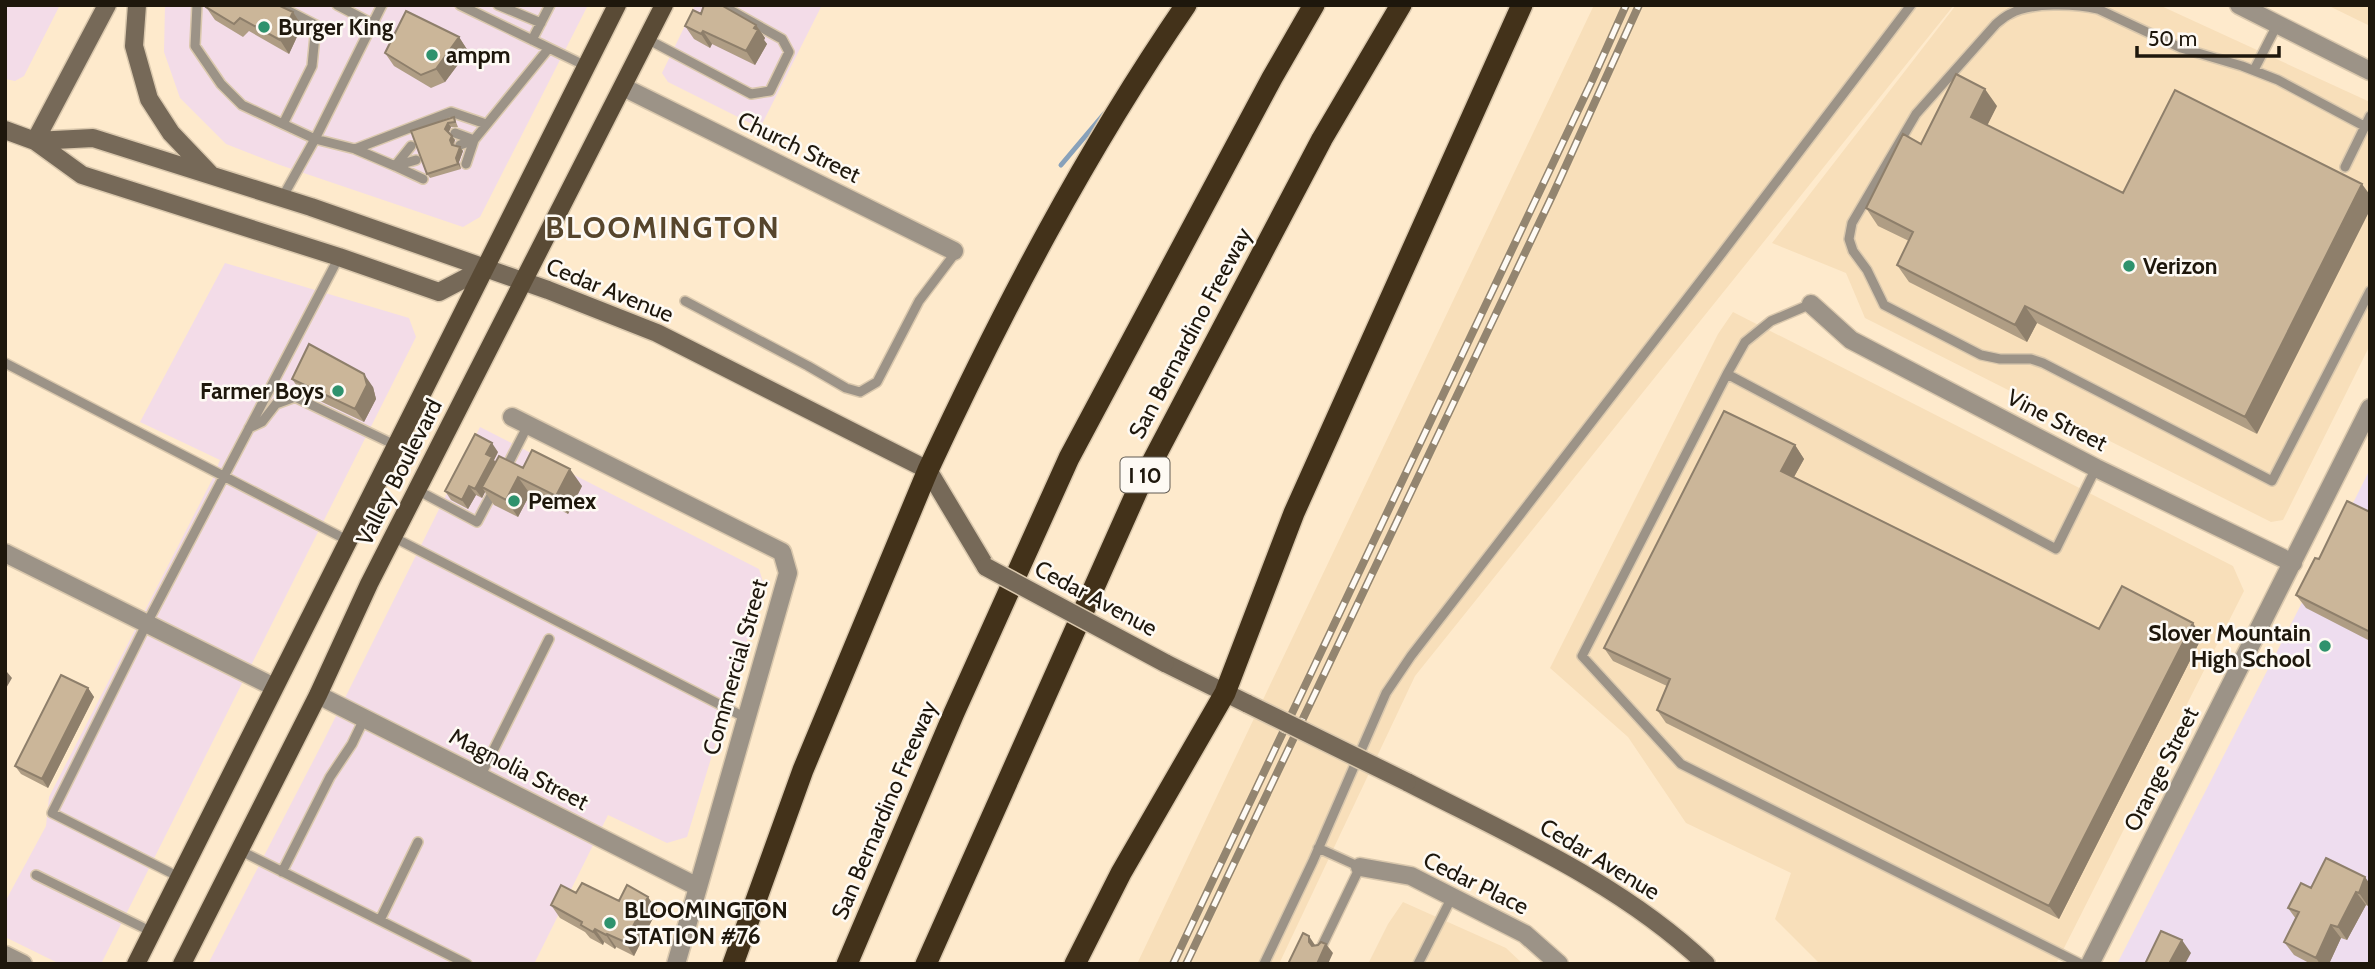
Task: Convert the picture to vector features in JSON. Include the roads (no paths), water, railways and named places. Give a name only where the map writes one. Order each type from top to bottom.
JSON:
[{"type":"highway","points":[[733,964],[803,770],[928,470],[986,347],[1061,203],[1137,76],[1186,5]]},
{"type":"highway","name":"San Bernardino Freeway","points":[[847,964],[954,713],[1069,458],[1272,78],[1314,5]]},
{"type":"highway","name":"San Bernardino Freeway","points":[[926,964],[1138,489],[1322,139],[1401,5]]},
{"type":"highway","points":[[1075,964],[1121,873],[1225,693],[1294,513],[1522,5]]},
{"type":"main road","points":[[35,141],[107,5]]},
{"type":"main road","points":[[137,5],[134,46],[149,99],[171,133],[213,177]]},
{"type":"main road","name":"Valley Boulevard","points":[[136,964],[617,5]]},
{"type":"main road","name":"Valley Boulevard","points":[[182,964],[318,695],[393,537],[664,5]]},
{"type":"main road","name":"Cedar Avenue","points":[[5,130],[35,141],[82,176],[339,257],[439,292],[484,269]]},
{"type":"main road","name":"Cedar Avenue","points":[[35,141],[93,138],[282,198],[522,282],[657,333],[928,470],[986,567],[1165,663],[1576,869],[1676,935],[1706,964]]},
{"type":"street","points":[[2238,5],[2370,71]]},
{"type":"street","name":"Church Street","points":[[623,87],[954,251]]},
{"type":"street","name":"Vine Street","points":[[1811,303],[1851,340],[2096,468],[2293,563]]},
{"type":"street","name":"Orange Street","points":[[2090,964],[2370,408]]},
{"type":"street","name":"Commercial Street","points":[[520,421],[782,552],[788,573],[676,964]]},
{"type":"street","points":[[5,553],[274,687]]},
{"type":"street","name":"Magnolia Street","points":[[318,695],[698,887]]},
{"type":"street","name":"Cedar Place","points":[[1360,867],[1411,876],[1525,934],[1559,964]]},
{"type":"street","points":[[5,955],[23,964]]},
{"type":"lane","points":[[197,5],[195,46],[221,84],[242,105],[315,139],[355,149],[423,179]]},
{"type":"lane","points":[[277,5],[316,25],[312,66],[284,124]]},
{"type":"lane","points":[[337,5],[373,24]]},
{"type":"lane","points":[[282,198],[315,139],[382,5]]},
{"type":"lane","points":[[460,5],[586,66]]},
{"type":"lane","points":[[498,5],[541,23]]},
{"type":"lane","points":[[533,40],[550,5]]},
{"type":"lane","points":[[647,39],[751,93],[770,91],[789,52],[782,39],[721,5]]},
{"type":"lane","points":[[1264,964],[1385,693],[1911,5]]},
{"type":"lane","points":[[2364,126],[2278,80],[2181,48],[2114,16],[2085,6],[2027,7],[2011,13],[1996,24],[1916,114],[1852,223],[1849,239],[1884,305],[1981,355],[2000,359],[2031,359],[2043,363],[2272,481],[2370,291]]},
{"type":"lane","points":[[2254,70],[2277,24]]},
{"type":"lane","points":[[466,164],[474,140],[549,48]]},
{"type":"lane","points":[[355,149],[451,112],[486,124]]},
{"type":"lane","points":[[2345,167],[2370,116]]},
{"type":"lane","points":[[455,133],[474,140]]},
{"type":"lane","points":[[460,145],[474,140]]},
{"type":"lane","points":[[395,166],[411,146]]},
{"type":"lane","points":[[395,166],[416,160]]},
{"type":"lane","points":[[685,301],[846,388],[860,392],[877,382],[919,302],[954,251]]},
{"type":"lane","points":[[179,877],[52,813],[147,624],[339,257]]},
{"type":"lane","points":[[1811,303],[1771,321],[1745,342],[1582,656],[1681,764],[2081,964]]},
{"type":"lane","points":[[5,363],[347,540]]},
{"type":"lane","points":[[1727,374],[2056,549],[2096,468]]},
{"type":"lane","points":[[248,429],[262,422],[276,404],[295,397],[395,445]]},
{"type":"lane","points":[[417,490],[477,522],[520,421]]},
{"type":"lane","points":[[393,537],[746,718]]},
{"type":"lane","points":[[480,777],[549,639]]},
{"type":"lane","points":[[282,872],[330,777],[352,744],[364,719]]},
{"type":"lane","points":[[380,920],[418,842]]},
{"type":"lane","points":[[1318,848],[1360,867],[1321,948]]},
{"type":"lane","points":[[239,850],[467,964]]},
{"type":"lane","points":[[36,875],[152,932]]},
{"type":"lane","points":[[1418,964],[1452,897]]},
{"type":"waterway","points":[[1061,165],[1104,114]]},
{"type":"railway","points":[[1173,964],[1626,5]]},
{"type":"railway","points":[[1186,964],[1554,192],[1639,5]]},
{"type":"place","name":"Burger King","points":[[264,27]]},
{"type":"place","name":"ampm","points":[[432,55]]},
{"type":"place","name":"Verizon","points":[[2129,266]]},
{"type":"place","name":"Farmer Boys","points":[[338,391]]},
{"type":"place","name":"Pemex","points":[[514,501]]},
{"type":"place","name":"Slover Mountain High School","points":[[2325,646]]},
{"type":"place","name":"BLOOMINGTON STATION #76","points":[[610,923]]},
{"type":"district","name":"BLOOMINGTON","points":[[663,227]]}]
